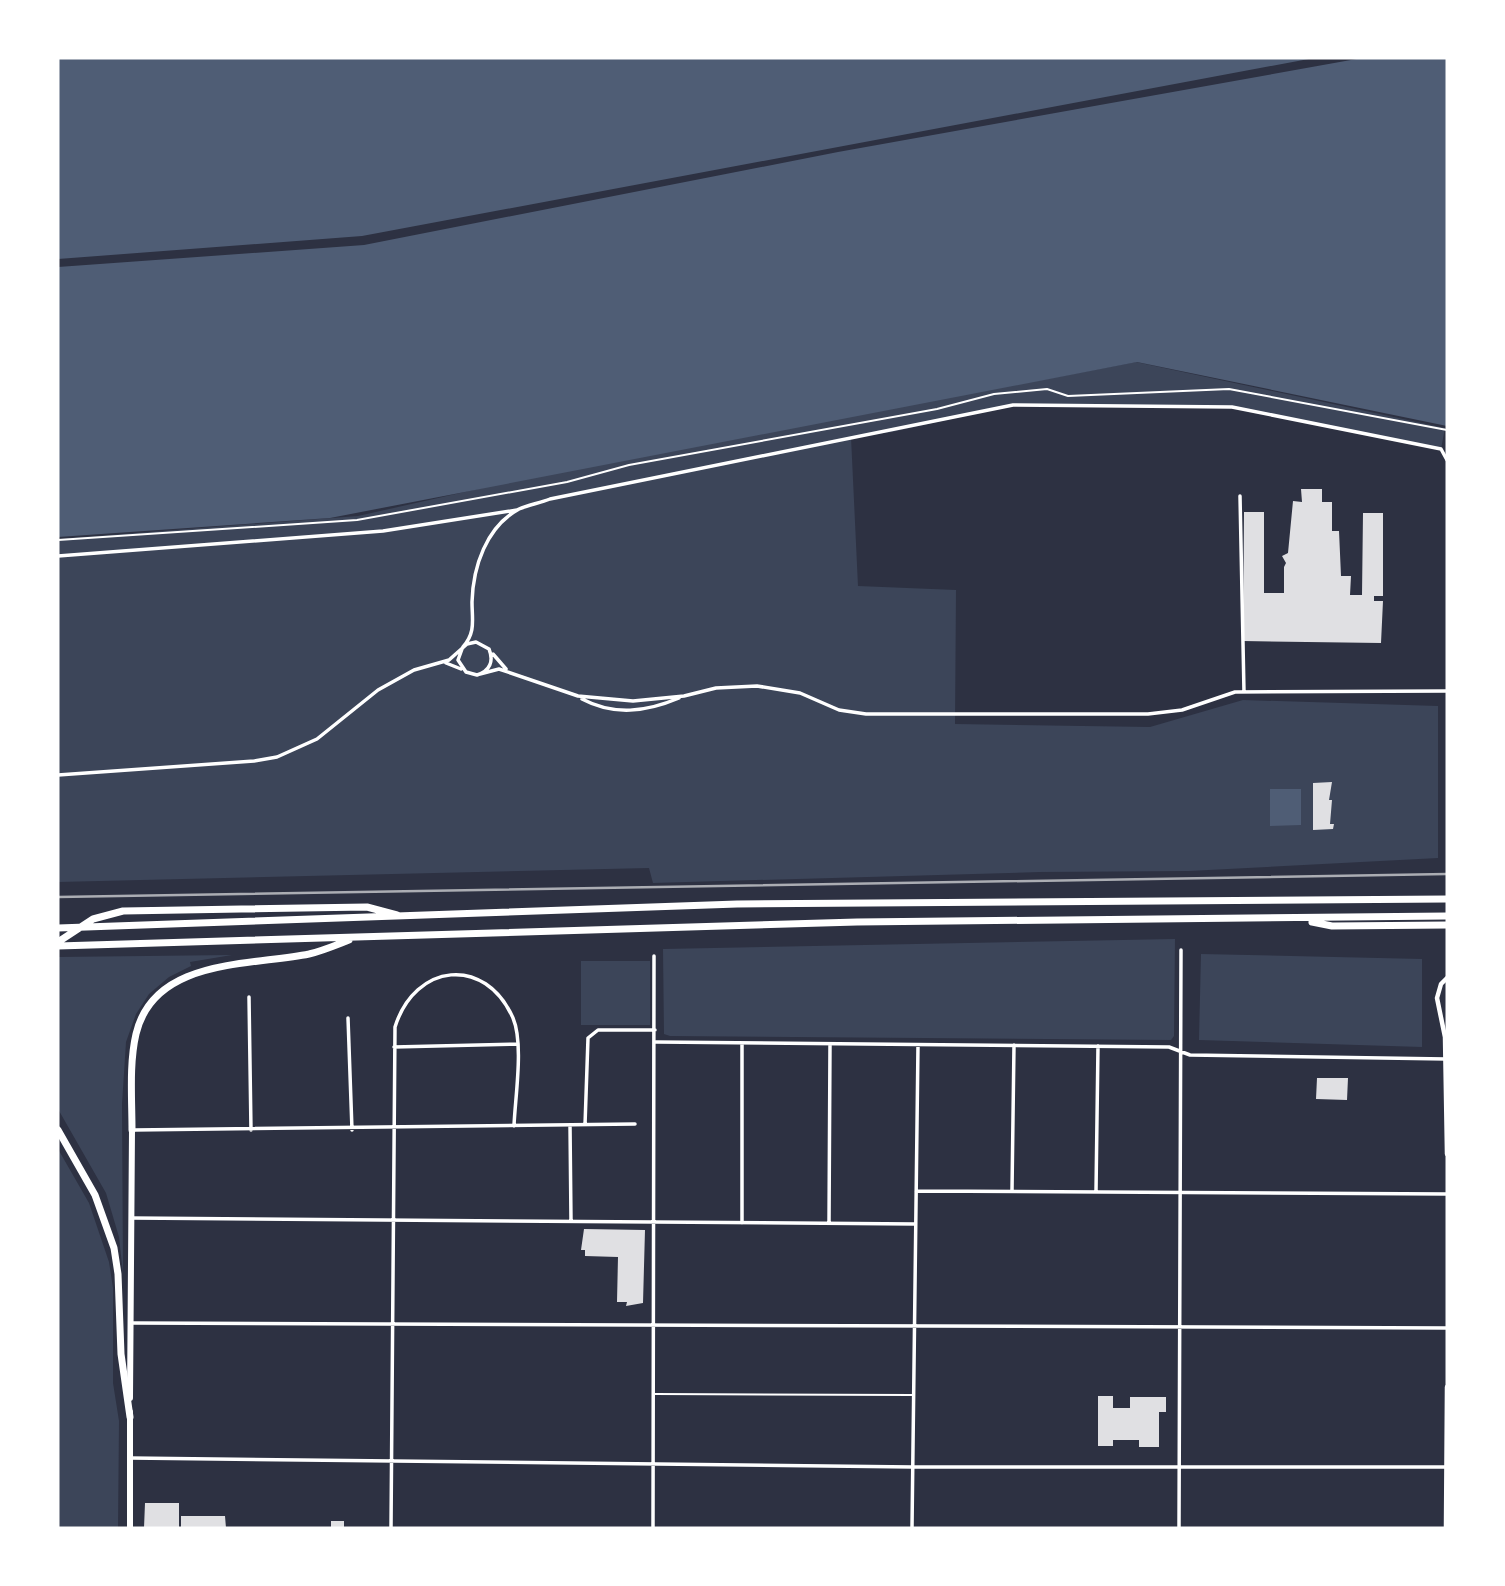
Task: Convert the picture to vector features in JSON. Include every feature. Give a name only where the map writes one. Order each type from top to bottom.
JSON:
[{"type":"highway","points":[[58,928],[737,904],[1447,899]]},
{"type":"highway","points":[[58,944],[80,925],[114,912],[367,907],[403,916]]},
{"type":"highway","points":[[58,944],[857,922],[1447,916]]},
{"type":"highway","points":[[1302,919],[1332,926],[1447,925]]},
{"type":"highway","points":[[132,1130],[136,1034],[146,1012],[162,994],[184,978],[201,971],[310,954],[358,937]]},
{"type":"highway","points":[[58,1130],[95,1195],[114,1248],[118,1274],[121,1354],[130,1417]]},
{"type":"main road","points":[[130,1528],[132,1130]]},
{"type":"street","points":[[58,556],[383,531],[519,509],[563,496],[1013,405],[1233,407],[1429,446],[1440,449],[1447,460]]},
{"type":"street","points":[[1240,496],[1244,692]]},
{"type":"street","points":[[466,672],[458,660],[474,629],[473,587],[481,554],[501,523],[519,509]]},
{"type":"street","points":[[474,629],[508,670]]},
{"type":"street","points":[[58,775],[254,761],[277,757],[317,739],[394,680],[414,670],[444,663],[474,642],[488,648]]},
{"type":"street","points":[[480,674],[491,664],[488,648]]},
{"type":"street","points":[[444,663],[466,672],[480,674],[495,669],[508,670],[606,708],[633,711],[716,688],[753,686],[800,693],[839,710],[866,714],[1148,714],[1182,710],[1218,696],[1244,692],[1447,691]]},
{"type":"street","points":[[578,696],[633,701],[684,696]]},
{"type":"street","points":[[1179,1528],[1181,950]]},
{"type":"street","points":[[653,1528],[656,1042],[654,956]]},
{"type":"street","points":[[1447,972],[1437,991],[1447,1058],[1447,1154]]},
{"type":"street","points":[[391,1528],[394,1040],[400,1010],[413,991],[433,978],[459,975],[484,985],[505,1004],[516,1028],[514,1126]]},
{"type":"street","points":[[1441,984],[1447,978]]},
{"type":"street","points":[[249,997],[251,1130]]},
{"type":"street","points":[[1438,1006],[1447,1016]]},
{"type":"street","points":[[348,1018],[352,1129]]},
{"type":"street","points":[[586,1125],[588,1038],[598,1030],[655,1030]]},
{"type":"street","points":[[656,1042],[1168,1047],[1190,1055],[1447,1058]]},
{"type":"street","points":[[742,1043],[743,1223]]},
{"type":"street","points":[[394,1047],[517,1044]]},
{"type":"street","points":[[829,1223],[830,1044]]},
{"type":"street","points":[[912,1528],[918,1045]]},
{"type":"street","points":[[1012,1191],[1014,1045]]},
{"type":"street","points":[[1096,1191],[1097,1046]]},
{"type":"street","points":[[132,1130],[394,1129],[635,1124]]},
{"type":"street","points":[[570,1125],[571,1221]]},
{"type":"street","points":[[916,1191],[1447,1194]]},
{"type":"street","points":[[131,1219],[915,1224]]},
{"type":"street","points":[[130,1323],[1447,1328]]},
{"type":"street","points":[[1446,1528],[1447,1387]]},
{"type":"street","points":[[130,1458],[913,1467],[1447,1467]]},
{"type":"lane","points":[[654,1394],[914,1395]]},
{"type":"shaded area","points":[[58,58],[1447,58],[1447,426],[1137,362],[330,518],[58,537]]},
{"type":"shaded area","points":[[1136,362],[1445,428],[1441,449],[1232,407],[1013,405],[892,432],[851,437],[858,586],[956,590],[955,724],[1150,727],[1243,700],[1438,706],[1438,858],[1189,871],[1040,872],[653,883],[649,868],[58,882],[58,539],[358,516],[545,474]]},
{"type":"shaded area","points":[[1270,789],[1301,789],[1301,825],[1270,826]]},
{"type":"shaded area","points":[[1175,939],[1174,1036],[1171,1040],[664,1034],[663,949]]},
{"type":"shaded area","points":[[1201,954],[1422,959],[1422,1047],[1199,1040]]},
{"type":"shaded area","points":[[232,955],[190,962],[191,966],[169,977],[149,994],[136,1014],[126,1042],[122,1104],[123,1274],[119,1237],[106,1193],[58,1109],[58,957]]},
{"type":"shaded area","points":[[581,961],[650,961],[650,1025],[581,1025]]},
{"type":"shaded area","points":[[58,1149],[89,1203],[109,1262],[113,1288],[113,1383],[119,1421],[118,1528],[58,1527]]},
{"type":"pier","points":[[1314,58],[1362,58],[838,152],[364,245],[58,267],[58,259],[362,236]]},
{"type":"building","points":[[1301,489],[1322,489],[1322,502],[1332,502],[1332,531],[1339,531],[1341,576],[1351,576],[1350,595],[1362,595],[1363,513],[1383,513],[1383,596],[1374,596],[1374,601],[1383,601],[1381,643],[1243,641],[1244,512],[1264,512],[1264,593],[1284,593],[1286,563],[1282,556],[1288,553],[1293,501],[1302,502]]},
{"type":"building","points":[[1332,782],[1329,800],[1332,800],[1330,824],[1334,824],[1333,829],[1313,830],[1313,783]]},
{"type":"building","points":[[1317,1078],[1348,1078],[1347,1100],[1316,1099]]},
{"type":"building","points":[[584,1229],[645,1230],[643,1303],[626,1306],[627,1302],[617,1302],[618,1257],[585,1256],[585,1250],[581,1250]]},
{"type":"building","points":[[1098,1396],[1113,1396],[1113,1408],[1130,1408],[1130,1397],[1166,1397],[1166,1412],[1159,1412],[1159,1447],[1139,1447],[1139,1440],[1113,1440],[1113,1446],[1098,1446]]},
{"type":"building","points":[[145,1503],[179,1503],[179,1528],[144,1528]]},
{"type":"building","points":[[181,1516],[225,1516],[226,1528],[181,1528]]},
{"type":"building","points":[[331,1521],[344,1521],[344,1528],[331,1528]]},
{"type":"railway","points":[[58,897],[1447,874]]}]
